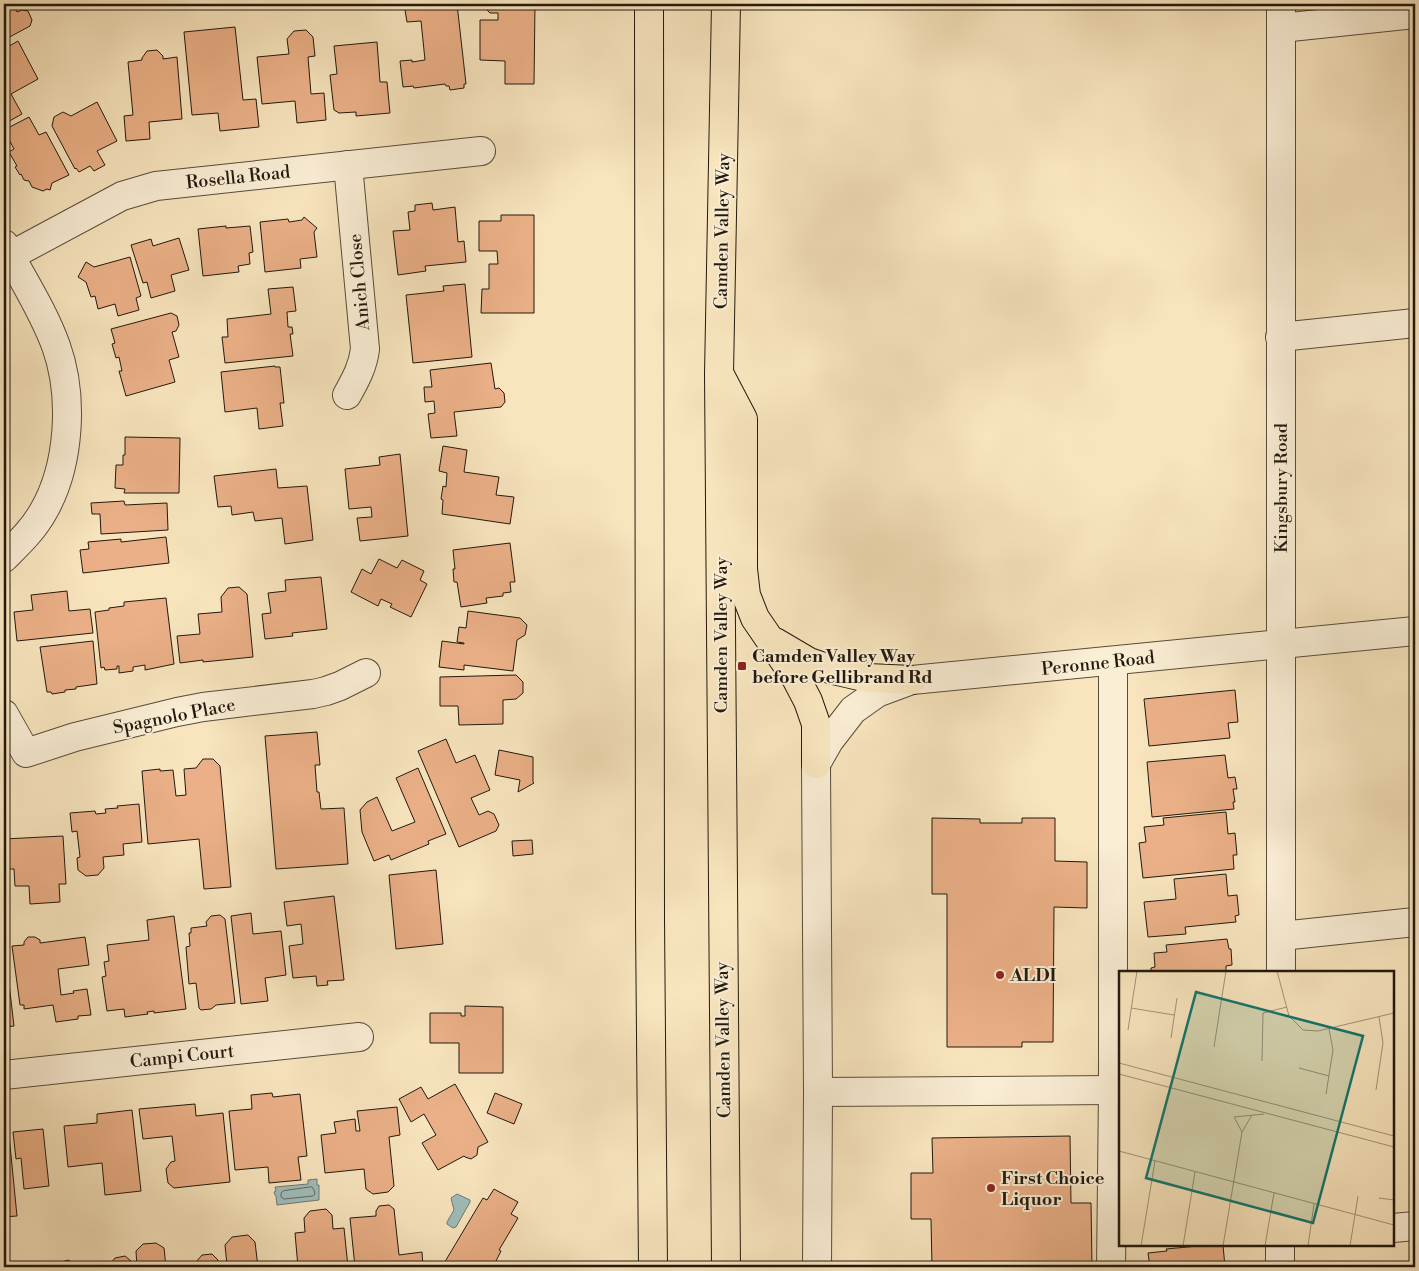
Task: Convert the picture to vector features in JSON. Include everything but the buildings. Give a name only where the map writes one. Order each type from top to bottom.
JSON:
[{"type":"main road","points":[[649,4],[650,920],[653,1267]]},
{"type":"main road","name":"Camden Valley Way","points":[[726,4],[719,374],[726,1267]]},
{"type":"main road","points":[[719,374],[743,419],[743,569],[746,595],[755,618],[796,678],[808,701],[816,724],[816,764]]},
{"type":"main road","points":[[768,638],[809,662],[833,670],[868,678],[912,680]]},
{"type":"street","points":[[1281,16],[1415,14]]},
{"type":"street","name":"Kingsbury Road","points":[[1281,16],[1281,971]]},
{"type":"street","name":"Rosella Road","points":[[7,250],[122,196],[150,187],[481,151]]},
{"type":"street","name":"Anich Close","points":[[348,166],[365,348],[360,372],[348,394]]},
{"type":"street","points":[[4,558],[21,542],[35,524],[51,496],[60,467],[66,437],[67,408],[61,364],[54,341],[7,250]]},
{"type":"street","points":[[1280,337],[1415,323]]},
{"type":"street","name":"Peronne Road","points":[[816,764],[829,741],[853,710],[877,693],[912,680],[1415,631]]},
{"type":"street","points":[[1112,1267],[1113,661]]},
{"type":"street","name":"Spagnolo Place","points":[[4,714],[26,753],[84,735],[177,712],[326,691],[366,673]]},
{"type":"street","points":[[816,764],[817,1267]]},
{"type":"street","points":[[1281,936],[1415,922]]},
{"type":"street","name":"Campi Court","points":[[4,1075],[360,1037]]},
{"type":"street","points":[[818,1092],[1113,1090]]},
{"type":"street","points":[[1394,1228],[1415,1226]]},
{"type":"street","points":[[1280,1246],[1280,1267]]},
{"type":"water","points":[[317,1179],[319,1200],[277,1205],[274,1192],[276,1191],[275,1187],[308,1184],[308,1180]]},
{"type":"water","points":[[457,1194],[470,1200],[470,1202],[456,1227],[453,1228],[447,1222],[454,1210],[451,1198]]},
{"type":"place","name":"Camden Valley Way before Gellibrand Rd","points":[[742,666]]},
{"type":"place","name":"ALDI","points":[[1000,975]]},
{"type":"place","name":"First Choice Liquor","points":[[991,1188]]}]
